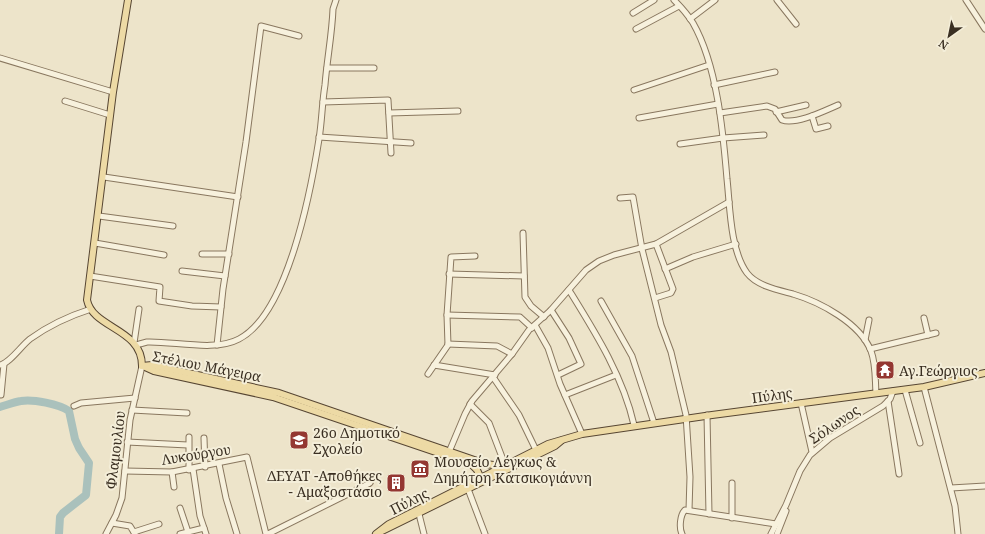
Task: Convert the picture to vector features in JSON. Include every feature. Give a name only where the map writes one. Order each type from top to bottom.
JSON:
[{"type":"main road","points":[[128,0],[113,92],[104,177],[87,300],[91,309],[135,344],[141,355],[142,366]]},
{"type":"main road","name":"Στέλιου Μάγειρα","points":[[142,366],[152,365],[264,389],[491,466],[503,465]]},
{"type":"main road","name":"Στέλιου Μάγειρα","points":[[142,366],[154,371],[243,389],[284,400],[464,462]]},
{"type":"main road","name":"Πύλης","points":[[484,478],[503,465],[552,442],[582,434],[707,415],[906,390],[985,373]]},
{"type":"main road","name":"Πύλης","points":[[375,534],[383,528],[419,512],[484,478],[555,446],[562,440]]},
{"type":"main road","points":[[473,460],[481,466],[484,478]]},
{"type":"main road","points":[[464,462],[474,467],[484,478]]},
{"type":"main road","points":[[464,462],[472,469],[474,473],[474,477],[468,486]]},
{"type":"street","points":[[139,309],[135,344],[147,342],[217,345],[230,343],[252,330],[267,310],[280,287],[295,247],[311,185],[319,137],[333,9],[336,0]]},
{"type":"street","points":[[633,14],[654,0]]},
{"type":"street","points":[[674,0],[690,19],[700,37],[714,85],[720,113],[729,202],[736,244],[742,265],[753,279],[769,287],[804,297],[823,306],[847,322],[865,340],[870,349],[873,361],[876,393]]},
{"type":"street","points":[[690,19],[715,0]]},
{"type":"street","points":[[777,0],[796,24]]},
{"type":"street","points":[[966,0],[985,29]]},
{"type":"street","points":[[636,29],[679,6]]},
{"type":"street","points":[[217,345],[225,276],[238,197],[261,26],[299,36]]},
{"type":"street","points":[[0,58],[113,92]]},
{"type":"street","points":[[634,90],[709,66]]},
{"type":"street","points":[[327,68],[374,68]]},
{"type":"street","points":[[714,85],[776,72]]},
{"type":"street","points":[[323,102],[388,100],[391,154]]},
{"type":"street","points":[[65,102],[110,115]]},
{"type":"street","points":[[639,118],[718,104]]},
{"type":"street","points":[[776,112],[806,105]]},
{"type":"street","points":[[720,113],[764,106],[771,107],[784,121],[812,116],[838,105]]},
{"type":"street","points":[[389,113],[458,111]]},
{"type":"street","points":[[812,116],[816,129],[828,126]]},
{"type":"street","points":[[680,144],[723,138],[764,135]]},
{"type":"street","points":[[319,137],[411,143]]},
{"type":"street","points":[[104,177],[238,197]]},
{"type":"street","points":[[620,198],[633,197],[642,249],[661,325],[671,352],[686,419],[690,477],[689,510]]},
{"type":"street","points":[[449,452],[470,404],[512,354],[533,326],[552,310],[585,272],[599,261],[621,252],[642,249],[656,244],[729,202]]},
{"type":"street","points":[[99,216],[173,226]]},
{"type":"street","points":[[523,233],[526,301],[544,317]]},
{"type":"street","points":[[95,243],[164,255]]},
{"type":"street","points":[[655,298],[672,291],[656,244]]},
{"type":"street","points":[[665,269],[694,257],[736,244]]},
{"type":"street","points":[[202,254],[229,254]]},
{"type":"street","points":[[428,374],[448,344],[447,315],[450,257],[475,256]]},
{"type":"street","points":[[182,271],[225,276]]},
{"type":"street","points":[[450,274],[524,276]]},
{"type":"street","points":[[90,276],[160,287],[159,301],[192,306],[221,306]]},
{"type":"street","points":[[569,290],[601,343],[616,375],[634,426]]},
{"type":"street","points":[[601,301],[632,356],[654,423]]},
{"type":"street","points":[[1,395],[2,365],[22,345],[31,338],[68,317],[91,309]]},
{"type":"street","points":[[552,310],[570,338],[581,364],[558,375]]},
{"type":"street","points":[[447,315],[514,316],[533,326],[548,348],[582,434]]},
{"type":"street","points":[[924,318],[928,334]]},
{"type":"street","points":[[865,340],[869,320]]},
{"type":"street","points":[[870,349],[936,333]]},
{"type":"street","points":[[448,344],[497,346],[512,354]]},
{"type":"street","points":[[434,365],[494,376],[519,415],[536,450]]},
{"type":"street","name":"Φλαμουλίου","points":[[106,534],[122,498],[127,442],[134,398],[142,366]]},
{"type":"street","points":[[565,394],[616,375]]},
{"type":"street","points":[[924,387],[951,488],[958,534]]},
{"type":"street","points":[[906,390],[920,444]]},
{"type":"street","points":[[893,391],[888,401],[899,474]]},
{"type":"street","points":[[74,406],[81,403],[134,398]]},
{"type":"street","name":"Σόλωνος","points":[[771,534],[786,505],[800,471],[812,452],[830,438],[888,401]]},
{"type":"street","points":[[801,403],[812,452]]},
{"type":"street","points":[[470,404],[488,421],[503,465]]},
{"type":"street","points":[[132,410],[186,413]]},
{"type":"street","points":[[707,415],[709,514]]},
{"type":"street","points":[[188,437],[191,469],[198,507],[206,534]]},
{"type":"street","points":[[204,438],[205,466]]},
{"type":"street","points":[[127,442],[188,445]]},
{"type":"street","name":"Λυκούργου","points":[[125,471],[172,472],[219,464],[247,457],[267,534]]},
{"type":"street","points":[[219,464],[226,498],[237,534]]},
{"type":"street","points":[[172,472],[174,488]]},
{"type":"street","points":[[267,534],[370,483]]},
{"type":"street","points":[[732,483],[732,518]]},
{"type":"street","points":[[468,486],[485,534]]},
{"type":"street","points":[[951,488],[985,486]]},
{"type":"street","name":"Σόλωνος","points":[[777,534],[785,514],[786,505]]},
{"type":"street","points":[[702,513],[709,507]]},
{"type":"street","points":[[180,508],[188,532]]},
{"type":"street","points":[[682,534],[680,529],[684,510],[776,524]]},
{"type":"street","points":[[419,512],[424,534]]},
{"type":"street","points":[[112,523],[130,526],[135,533],[159,524]]},
{"type":"street","points":[[180,534],[204,528]]},
{"type":"waterway","points":[[0,407],[18,401],[32,401],[53,404],[69,411],[75,439],[89,463],[86,495],[60,517],[59,534]]},
{"type":"place","name":"Αγ.Γεώργιος","points":[[885,370]]},
{"type":"place","name":"26ο Δημοτικό Σχολείο","points":[[299,440]]},
{"type":"place","name":"Μουσείο Λέγκως & Δημήτρη Κατσικογιάννη","points":[[420,469]]},
{"type":"place","name":"ΔΕΥΑΤ -Αποθήκες - Αμαξοστάσιο","points":[[396,483]]}]
